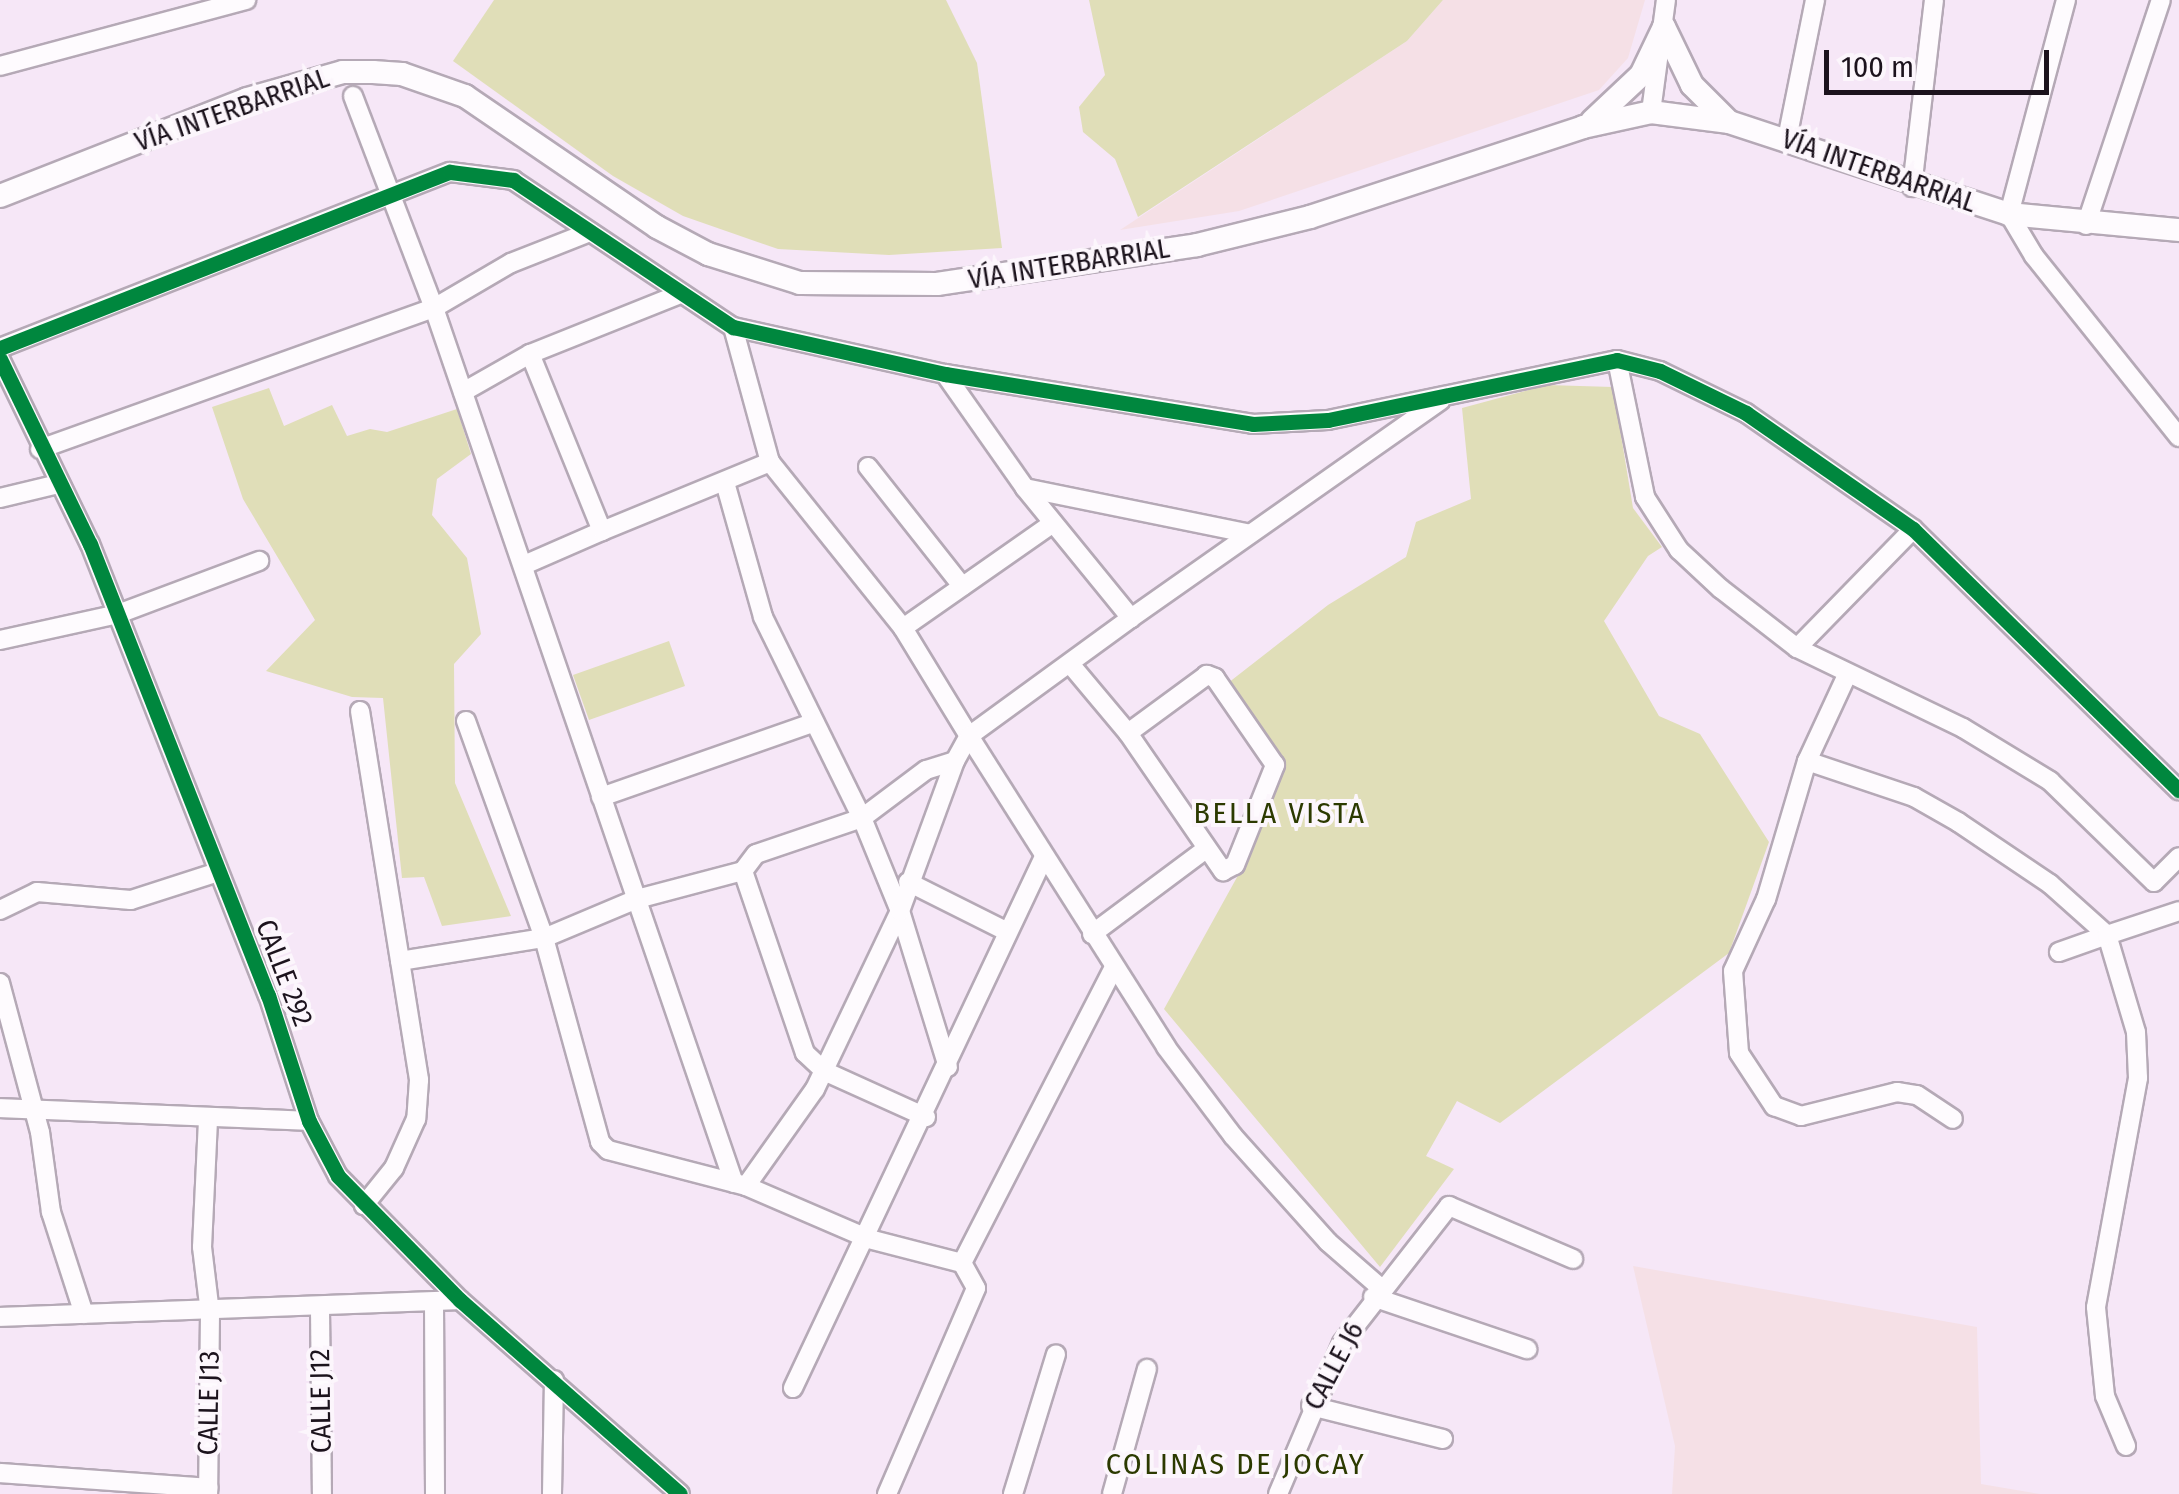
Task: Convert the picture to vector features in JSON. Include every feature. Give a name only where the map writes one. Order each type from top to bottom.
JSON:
[{"type":"main road","points":[[1664,26],[1692,85],[1729,122]]},
{"type":"main road","points":[[1583,127],[1641,76],[1664,26]]},
{"type":"main road","name":"VÍA INTERBARRIAL","points":[[0,196],[247,99],[343,72],[402,74],[465,96],[708,254],[800,283],[936,284],[1253,233],[1583,127],[1651,112],[1729,122],[1787,139],[1912,187],[2009,214],[2086,225],[2179,230]]},
{"type":"street","points":[[0,66],[246,0]]},
{"type":"street","points":[[1651,112],[1666,0]]},
{"type":"street","points":[[1787,139],[1815,0]]},
{"type":"street","points":[[1912,187],[1934,0]]},
{"type":"street","points":[[2066,0],[2009,214],[2034,256],[2179,437]]},
{"type":"street","points":[[2086,225],[2161,0]]},
{"type":"street","points":[[352,96],[464,392],[636,898],[740,1185]]},
{"type":"street","points":[[0,348],[391,191],[450,172],[513,180],[733,327],[944,374],[1253,424],[1328,420],[1617,360],[1660,371],[1746,413],[1913,529],[2179,790]]},
{"type":"street","points":[[40,449],[434,308],[512,263],[590,232]]},
{"type":"street","points":[[464,392],[530,354],[680,294]]},
{"type":"street","points":[[733,327],[770,462],[903,628],[1113,970],[1233,1136],[1377,1292],[1527,1349]]},
{"type":"street","points":[[530,354],[602,531]]},
{"type":"street","name":"CALLE 292","points":[[0,359],[118,614],[309,1121],[338,1176],[460,1300],[554,1380],[671,1490]]},
{"type":"street","points":[[1617,360],[1637,470],[1658,522],[1721,589],[1797,648],[1963,728],[2050,781],[2154,882],[2178,911],[2058,952]]},
{"type":"street","points":[[944,374],[1025,488],[1131,618]]},
{"type":"street","points":[[740,1185],[824,1070],[900,911],[955,761],[969,736],[1071,665],[1247,532],[1446,398]]},
{"type":"street","points":[[524,565],[602,531],[726,486],[770,462]]},
{"type":"street","points":[[868,466],[962,586]]},
{"type":"street","points":[[0,498],[58,484]]},
{"type":"street","points":[[726,486],[763,617],[862,818],[900,911],[948,1067]]},
{"type":"street","points":[[1025,488],[1247,532]]},
{"type":"street","points":[[903,628],[1053,523]]},
{"type":"street","points":[[1797,648],[1913,529]]},
{"type":"street","points":[[0,640],[118,614],[259,561]]},
{"type":"street","points":[[1071,665],[1128,733],[1222,870],[1235,865],[1274,779],[1272,759],[1210,675],[1128,733]]},
{"type":"street","points":[[1847,675],[1807,761],[1766,899],[1733,971],[1739,1053],[1774,1106],[1801,1116],[1897,1092],[1917,1095],[1953,1119]]},
{"type":"street","points":[[360,711],[420,1080],[416,1119],[394,1168],[364,1205]]},
{"type":"street","points":[[466,720],[544,938],[600,1142],[608,1150],[740,1185],[869,1239],[962,1263],[976,1288],[887,1494]]},
{"type":"street","points":[[602,797],[812,723]]},
{"type":"street","points":[[400,961],[544,938],[636,898],[743,871],[756,854],[862,818],[926,770],[955,761]]},
{"type":"street","points":[[1807,761],[1914,797],[1958,822],[2050,884],[2107,935],[2137,1048],[2138,1078],[2096,1307],[2105,1396],[2126,1446]]},
{"type":"street","points":[[1092,934],[1206,849]]},
{"type":"street","points":[[2154,882],[2179,857]]},
{"type":"street","points":[[794,1388],[869,1239],[1006,931],[1043,859]]},
{"type":"street","points":[[743,871],[805,1053],[824,1070],[926,1116]]},
{"type":"street","points":[[0,910],[37,892],[131,900],[218,872]]},
{"type":"street","points":[[908,882],[1006,931]]},
{"type":"street","points":[[962,1263],[1113,970]]},
{"type":"street","points":[[0,983],[34,1113],[51,1212],[84,1314]]},
{"type":"street","points":[[0,1108],[34,1113],[309,1121]]},
{"type":"street","name":"CALLE J13","points":[[208,1120],[202,1247],[210,1313],[208,1491]]},
{"type":"street","name":"CALLE J6","points":[[1278,1494],[1311,1406],[1377,1292],[1449,1206],[1573,1258]]},
{"type":"street","points":[[0,1317],[320,1309],[460,1300]]},
{"type":"street","points":[[434,1302],[435,1494]]},
{"type":"street","name":"CALLE J12","points":[[320,1309],[322,1494]]},
{"type":"street","points":[[1012,1494],[1056,1354]]},
{"type":"street","points":[[1112,1494],[1147,1369]]},
{"type":"street","points":[[552,1494],[554,1380]]},
{"type":"street","points":[[1311,1406],[1442,1439]]},
{"type":"street","points":[[0,1473],[208,1491]]},
{"type":"shaded area","points":[[494,0],[946,0],[977,63],[1002,248],[889,255],[778,249],[683,216],[613,176],[453,61]]},
{"type":"shaded area","points":[[1089,0],[1443,0],[1407,41],[1138,217],[1115,159],[1083,132],[1079,107],[1105,75]]},
{"type":"shaded area","points":[[1443,0],[1645,0],[1628,58],[1599,90],[1239,211],[1120,230],[1407,41]]},
{"type":"shaded area","points":[[1547,385],[1613,387],[1633,508],[1662,547],[1648,556],[1604,621],[1659,716],[1700,734],[1769,842],[1729,953],[1500,1123],[1457,1101],[1426,1156],[1454,1169],[1380,1267],[1164,1009],[1241,870],[1286,766],[1228,683],[1328,605],[1406,557],[1416,522],[1471,499],[1462,408]]},
{"type":"shaded area","points":[[269,388],[284,426],[332,405],[347,436],[370,429],[387,432],[457,409],[471,454],[437,479],[432,515],[467,558],[481,634],[454,664],[455,783],[511,916],[442,926],[424,877],[402,878],[383,698],[352,697],[266,671],[315,620],[243,499],[212,407]]},
{"type":"shaded area","points":[[669,641],[685,686],[589,720],[573,675]]},
{"type":"shaded area","points":[[1633,1266],[1977,1327],[1981,1484],[2040,1494],[1672,1494],[1675,1446]]},
{"type":"cycle path","points":[[0,348],[450,172],[513,180],[733,327],[945,374],[1253,424],[1328,420],[1617,360],[1660,371],[1746,413],[1913,529],[2179,790]]},
{"type":"cycle path","points":[[0,359],[90,544],[268,995],[309,1121],[338,1176],[460,1300],[680,1494]]},
{"type":"district","name":"BELLA VISTA","points":[[1280,813]]},
{"type":"district","name":"COLINAS DE JOCAY","points":[[1236,1464]]}]
